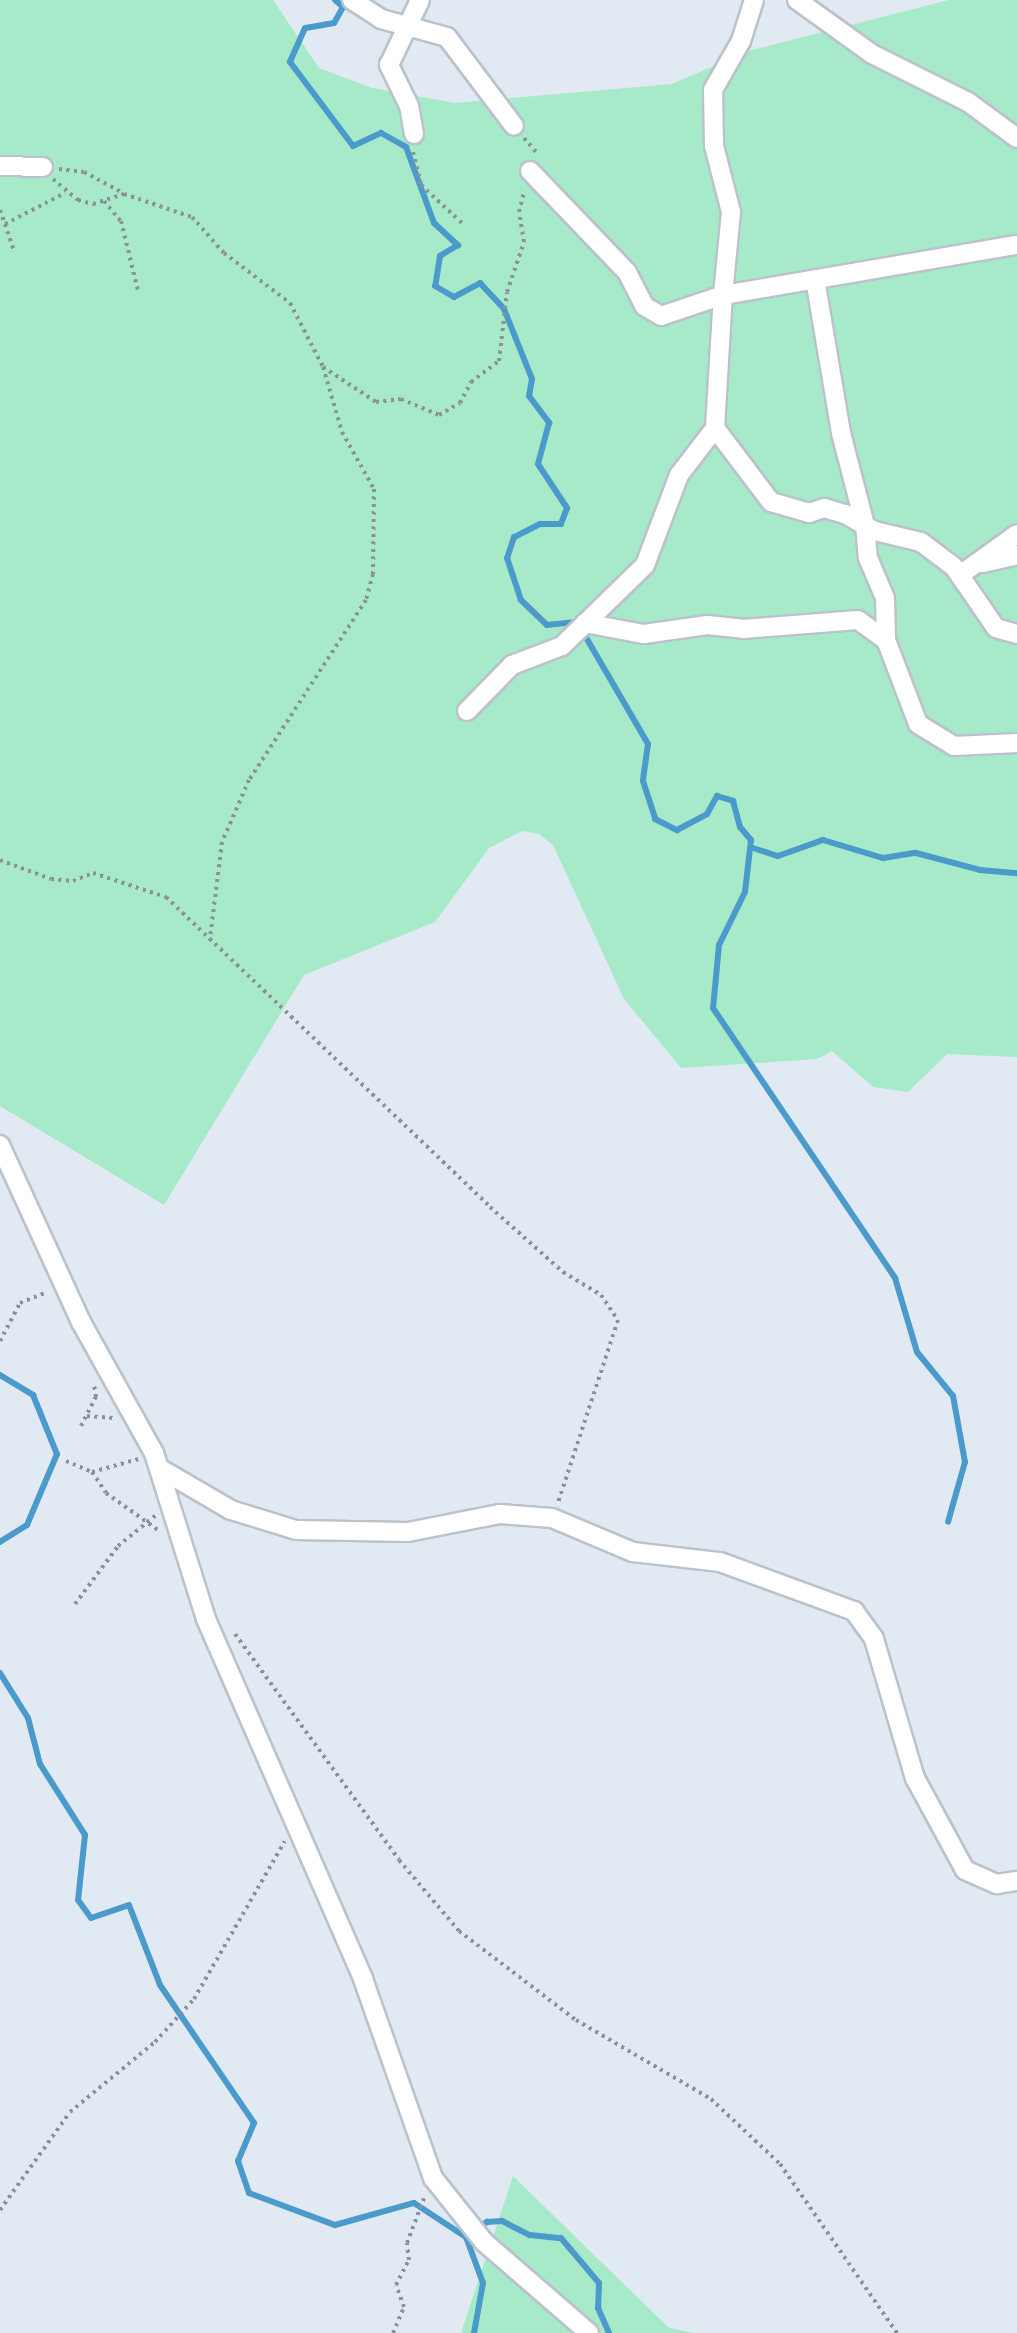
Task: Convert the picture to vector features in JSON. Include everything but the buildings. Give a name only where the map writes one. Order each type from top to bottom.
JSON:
[{"type":"street","points":[[352,0],[381,19],[447,37],[514,126]]},
{"type":"street","points":[[414,134],[409,106],[389,65],[410,26],[420,0]]},
{"type":"street","points":[[467,711],[512,665],[562,646],[645,565],[679,475],[715,428],[723,295],[732,212],[714,146],[713,90],[741,41],[754,0]]},
{"type":"street","points":[[797,0],[872,54],[968,102],[1017,138]]},
{"type":"street","points":[[0,166],[43,167]]},
{"type":"street","points":[[530,171],[627,272],[644,306],[661,316],[723,295],[1017,245]]},
{"type":"street","points":[[815,279],[841,433],[865,525],[868,558],[885,598],[886,640],[918,724],[954,746],[1017,743]]},
{"type":"street","points":[[715,428],[771,502],[809,513],[824,508],[865,525],[921,542],[960,575],[996,627],[1017,634]]},
{"type":"street","points":[[960,575],[1017,534]]},
{"type":"street","points":[[975,564],[1017,555]]},
{"type":"street","points":[[585,623],[644,634],[707,625],[743,629],[858,620],[886,640]]},
{"type":"street","points":[[0,1145],[60,1280],[156,1460],[202,1609],[295,1823],[325,1903],[363,1979],[430,2171],[451,2206],[484,2241],[589,2333]]},
{"type":"street","points":[[156,1460],[231,1510],[296,1530],[408,1532],[500,1514],[552,1518],[633,1552],[720,1562],[854,1611],[874,1639],[915,1778],[964,1870],[997,1884],[1017,1881]]},
{"type":"path","points":[[323,367],[376,402],[401,399],[439,415],[460,403],[471,382],[499,361],[507,292],[524,242],[519,212],[537,153],[514,126]]},
{"type":"path","points":[[414,134],[421,184],[463,224]]},
{"type":"path","points":[[43,167],[65,193],[93,204],[124,194]]},
{"type":"path","points":[[43,167],[84,172],[124,194],[203,224],[224,253],[290,303],[323,367],[342,432],[374,489],[373,574],[366,600],[249,780],[222,842],[210,939]]},
{"type":"path","points":[[5,224],[65,193]]},
{"type":"path","points":[[104,201],[121,221],[138,291]]},
{"type":"path","points":[[0,210],[14,251]]},
{"type":"path","points":[[0,860],[51,879],[73,881],[93,873],[166,897],[490,1207],[563,1272],[601,1295],[618,1320],[552,1518]]},
{"type":"path","points":[[0,1341],[20,1303],[46,1295],[60,1280]]},
{"type":"path","points":[[81,1426],[96,1397],[93,1378]]},
{"type":"path","points":[[66,1461],[92,1472],[156,1460]]},
{"type":"path","points":[[92,1472],[106,1494],[149,1521],[162,1534]]},
{"type":"path","points":[[75,1604],[118,1546],[149,1521],[169,1497]]},
{"type":"path","points":[[230,1628],[399,1860],[459,1931],[576,2020],[711,2099],[780,2164],[897,2333]]},
{"type":"path","points":[[0,2210],[70,2112],[155,2042],[194,1999],[295,1823]]},
{"type":"path","points":[[393,2333],[404,2307],[396,2285],[409,2260],[407,2244],[418,2213],[425,2207],[423,2178],[430,2171]]},
{"type":"green space","points":[[0,0],[273,0],[319,68],[372,88],[455,103],[672,84],[748,51],[949,0],[1017,0],[1017,1057],[947,1054],[908,1092],[873,1087],[832,1051],[817,1059],[681,1068],[624,999],[553,845],[539,834],[522,831],[489,848],[435,922],[304,975],[164,1205],[0,1106]]},
{"type":"green space","points":[[513,2176],[669,2328],[694,2333],[461,2333]]},
{"type":"waterway","points":[[335,0],[343,7],[334,23],[305,28],[290,62],[353,146],[381,133],[406,147],[434,223],[458,245],[440,256],[435,286],[454,297],[480,283],[504,309],[532,379],[529,396],[549,423],[538,464],[567,508],[561,524],[540,524],[514,537],[507,558],[521,600],[547,625],[577,622],[648,744],[643,781],[655,819],[677,830],[707,814],[717,796],[733,801],[740,827],[751,840],[745,892],[719,945],[713,1008],[895,1278],[917,1352],[953,1396],[965,1462],[948,1522]]},
{"type":"waterway","points":[[753,848],[778,856],[823,840],[883,858],[916,853],[980,870],[1017,873]]},
{"type":"waterway","points":[[0,1375],[33,1395],[57,1454],[27,1525],[0,1542]]},
{"type":"waterway","points":[[0,1673],[28,1718],[40,1764],[85,1835],[78,1900],[91,1918],[129,1905],[160,1985],[254,2123],[238,2161],[249,2193],[335,2225],[414,2203],[466,2237],[487,2222],[502,2221],[530,2235],[561,2238],[599,2283],[598,2308],[609,2333]]},
{"type":"waterway","points":[[466,2237],[483,2283],[474,2333]]}]
